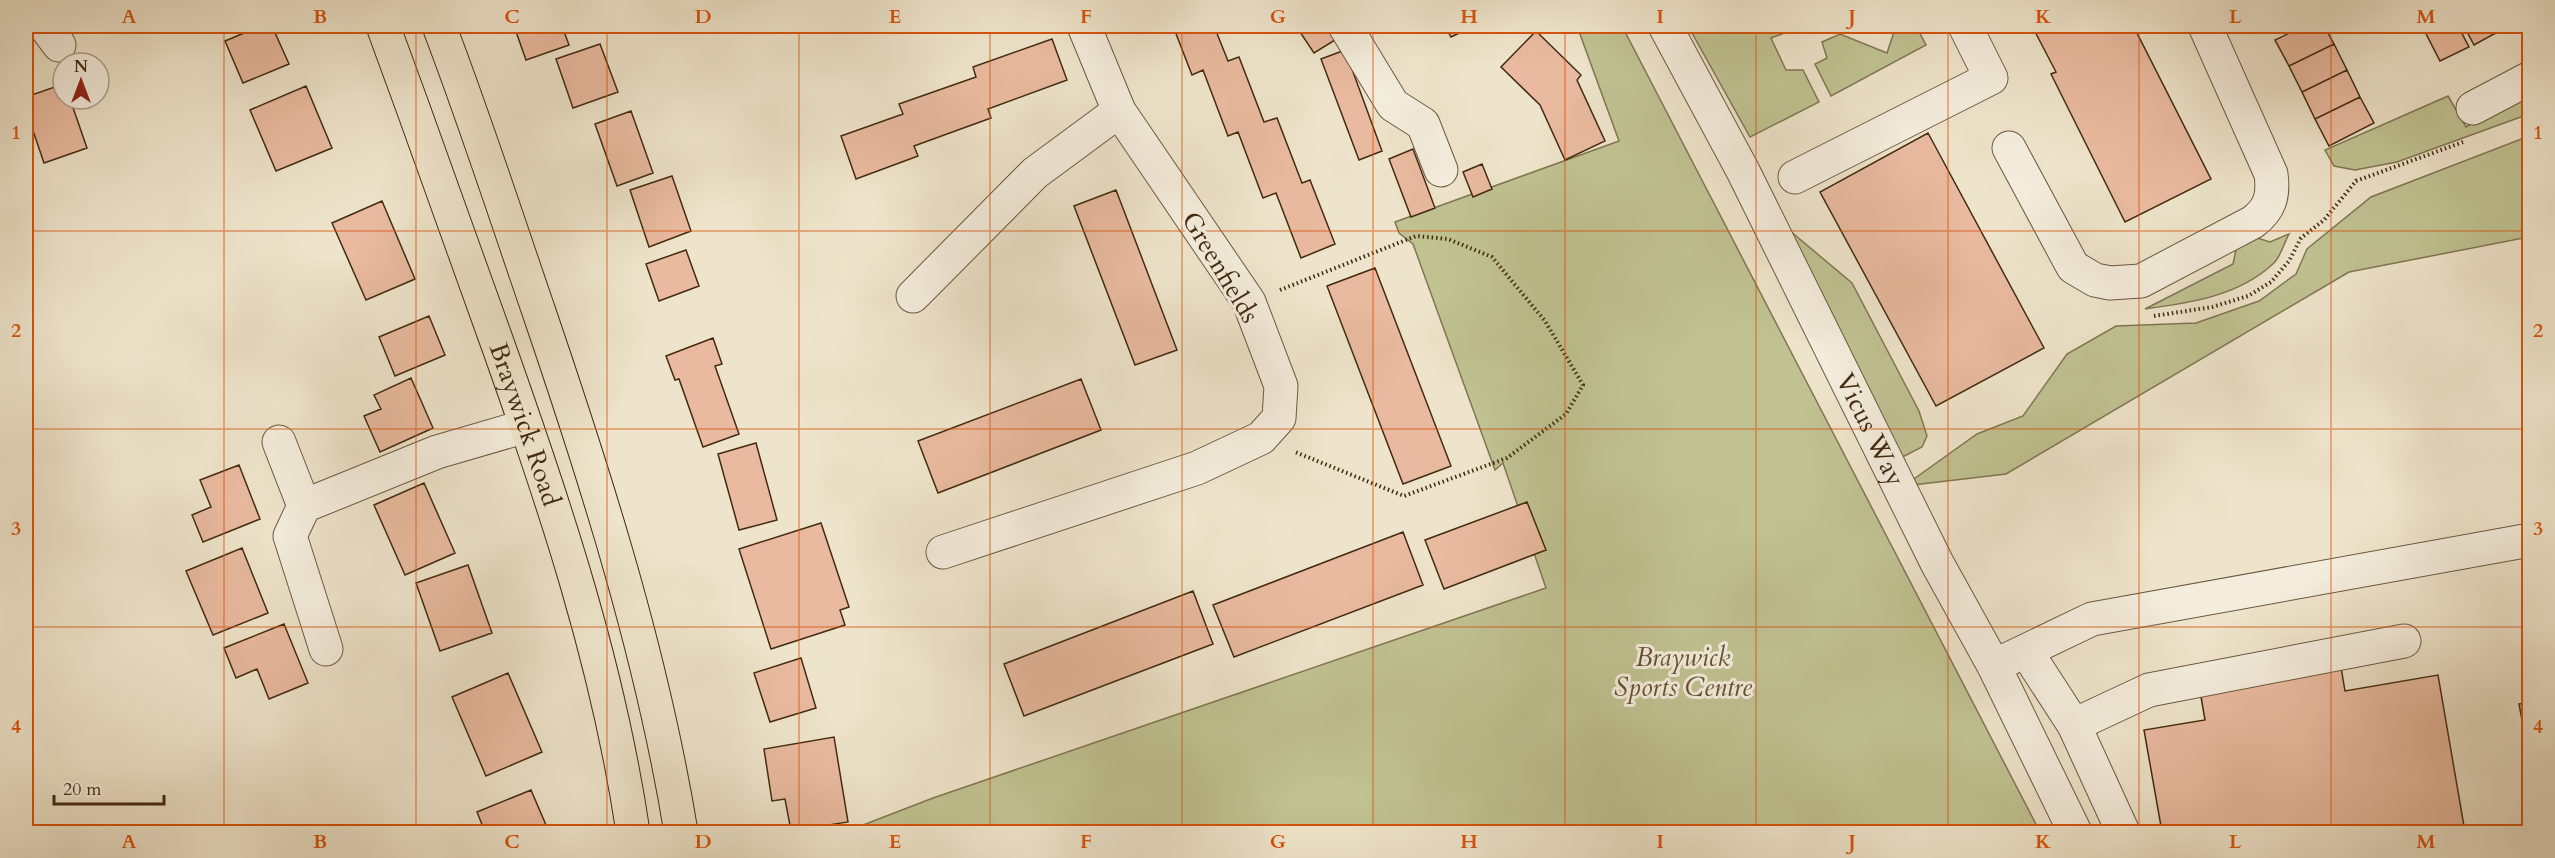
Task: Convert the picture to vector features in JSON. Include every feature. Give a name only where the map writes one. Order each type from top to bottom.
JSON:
[{"type":"main road","name":"Braywick Road","points":[[383,26],[526,426],[586,608],[623,769],[633,832]]},
{"type":"main road","name":"Braywick Road","points":[[439,26],[473,117],[596,480],[668,752],[681,832]]},
{"type":"street","name":"Greenfields","points":[[943,552],[1197,468],[1261,438],[1279,418],[1281,386],[1249,302],[1119,111],[1084,26]]},
{"type":"street","points":[[1345,26],[1393,105],[1423,124],[1441,170]]},
{"type":"street","name":"Vicus Way","points":[[1665,26],[1743,171],[1937,563],[1994,666],[2075,832]]},
{"type":"street","points":[[1795,177],[1991,78],[1965,26]]},
{"type":"street","points":[[2009,148],[2073,267],[2095,280],[2110,283],[2141,281],[2253,222],[2268,207],[2274,190],[2263,154],[2205,31],[2205,26]]},
{"type":"street","points":[[2472,124],[2529,78]]},
{"type":"street","points":[[913,296],[1035,173],[1119,111]]},
{"type":"street","points":[[326,649],[290,536],[304,506],[437,452],[526,426]]},
{"type":"street","points":[[279,442],[304,506]]},
{"type":"street","points":[[1994,666],[2092,619],[2529,540]]},
{"type":"street","points":[[2074,725],[2149,690],[2404,641]]},
{"type":"street","points":[[2026,651],[2074,725],[2123,832]]},
{"type":"path","points":[[2146,317],[2212,307],[2248,296],[2271,282],[2289,261],[2301,238],[2324,220],[2356,181],[2472,124]]},
{"type":"path","points":[[1249,302],[1416,236],[1448,239],[1492,257],[1545,321],[1583,385],[1566,414],[1507,458],[1404,496],[1261,438]]},
{"type":"green space","name":"Braywick Sports Centre","points":[[1577,26],[1622,26],[2040,832],[845,832],[933,798],[1546,588],[1503,463],[1495,470],[1413,244],[1399,233],[1395,222],[1619,141]]},
{"type":"green space","points":[[1702,26],[1778,26],[1782,34],[1771,38],[1786,70],[1803,70],[1819,102],[1750,137],[1692,33]]},
{"type":"green space","points":[[1896,26],[1916,26],[1926,45],[1831,96],[1815,64],[1827,58],[1822,42],[1840,34],[1887,53]]},
{"type":"green space","points":[[2448,96],[2466,127],[2521,97],[2529,100],[2529,114],[2397,162],[2355,170],[2334,166],[2325,150]]},
{"type":"green space","points":[[2529,136],[2529,237],[2349,272],[2006,474],[1904,486],[1977,434],[2023,416],[2067,354],[2116,326],[2196,323],[2259,301],[2296,274],[2307,249],[2371,197]]},
{"type":"green space","points":[[1783,225],[1852,283],[1919,411],[1927,436],[1922,447],[1891,463]]},
{"type":"green space","points":[[2289,234],[2274,263],[2245,283],[2196,301],[2145,309],[2233,264],[2237,245],[2254,237],[2270,242]]},
{"type":"building","points":[[261,26],[272,26],[289,64],[243,83],[225,41]]},
{"type":"building","points":[[514,26],[562,26],[569,45],[526,60]]},
{"type":"building","points":[[1173,26],[1214,26],[1228,61],[1239,57],[1264,122],[1277,118],[1302,183],[1310,180],[1335,244],[1301,258],[1276,193],[1263,198],[1238,132],[1228,136],[1203,70],[1192,75]]},
{"type":"building","points":[[1296,26],[1325,26],[1335,40],[1314,53]]},
{"type":"building","points":[[1445,26],[1474,26],[1451,37]]},
{"type":"building","points":[[2032,26],[2146,26],[2136,31],[2211,179],[2125,222],[2051,74],[2056,72]]},
{"type":"building","points":[[2304,26],[2324,26],[2334,44],[2289,66],[2275,40]]},
{"type":"building","points":[[2422,26],[2458,26],[2469,47],[2440,61]]},
{"type":"building","points":[[2464,26],[2490,26],[2494,34],[2474,45]]},
{"type":"building","points":[[2490,26],[2512,26],[2494,34]]},
{"type":"building","points":[[1536,31],[1581,75],[1577,80],[1605,141],[1565,160],[1540,105],[1501,67]]},
{"type":"building","points":[[1052,39],[1067,80],[988,109],[991,118],[914,146],[918,156],[856,179],[841,136],[903,114],[899,104],[976,77],[973,67]]},
{"type":"building","points":[[600,44],[618,92],[573,108],[556,59]]},
{"type":"building","points":[[2334,44],[2347,70],[2302,92],[2289,66]]},
{"type":"building","points":[[1345,50],[1382,151],[1359,160],[1321,59]]},
{"type":"building","points":[[2347,70],[2360,97],[2315,119],[2302,92]]},
{"type":"building","points":[[306,86],[332,148],[276,171],[250,110]]},
{"type":"building","points":[[51,88],[51,111],[74,111],[87,148],[44,163],[26,110],[26,97]]},
{"type":"building","points":[[2360,97],[2374,123],[2329,146],[2315,119]]},
{"type":"building","points":[[631,111],[653,173],[617,186],[595,124]]},
{"type":"building","points":[[1928,133],[2044,348],[1936,406],[1820,192]]},
{"type":"building","points":[[1413,149],[1435,208],[1411,217],[1389,159]]},
{"type":"building","points":[[1482,164],[1492,189],[1473,197],[1463,172]]},
{"type":"building","points":[[672,176],[691,231],[649,247],[630,190]]},
{"type":"building","points":[[1116,190],[1177,350],[1135,365],[1074,206]]},
{"type":"building","points":[[382,201],[415,279],[366,300],[332,223]]},
{"type":"building","points":[[686,250],[699,286],[659,301],[646,264]]},
{"type":"building","points":[[1375,268],[1451,466],[1403,484],[1327,286]]},
{"type":"building","points":[[429,316],[445,355],[395,376],[379,337]]},
{"type":"building","points":[[713,338],[722,364],[715,366],[739,434],[703,447],[679,379],[675,380],[666,356]]},
{"type":"building","points":[[411,378],[433,428],[380,452],[364,416],[381,409],[374,395]]},
{"type":"building","points":[[1081,379],[1101,430],[938,493],[918,441]]},
{"type":"building","points":[[756,443],[777,520],[739,530],[718,454]]},
{"type":"building","points":[[239,465],[260,519],[203,542],[192,515],[211,507],[200,480]]},
{"type":"building","points":[[424,483],[455,553],[405,575],[374,505]]},
{"type":"building","points":[[1527,502],[1546,550],[1444,589],[1425,540]]},
{"type":"building","points":[[821,523],[849,607],[840,610],[845,625],[771,649],[739,549]]},
{"type":"building","points":[[1403,532],[1423,585],[1234,657],[1213,605]]},
{"type":"building","points":[[242,548],[268,613],[213,635],[186,571]]},
{"type":"building","points":[[468,565],[492,633],[440,651],[416,583]]},
{"type":"building","points":[[1193,591],[1213,644],[1024,716],[1004,664]]},
{"type":"building","points":[[284,624],[308,683],[269,699],[257,669],[236,678],[224,648]]},
{"type":"building","points":[[801,658],[816,708],[770,722],[754,673]]},
{"type":"building","points":[[2340,661],[2345,691],[2438,675],[2465,832],[2162,832],[2144,730],[2205,720],[2199,685]]},
{"type":"building","points":[[508,673],[542,752],[486,776],[452,697]]},
{"type":"building","points":[[2530,703],[2530,765],[2519,704]]},
{"type":"building","points":[[834,737],[848,822],[791,831],[785,799],[772,801],[764,749]]},
{"type":"building","points":[[531,790],[549,832],[485,832],[477,812]]}]
